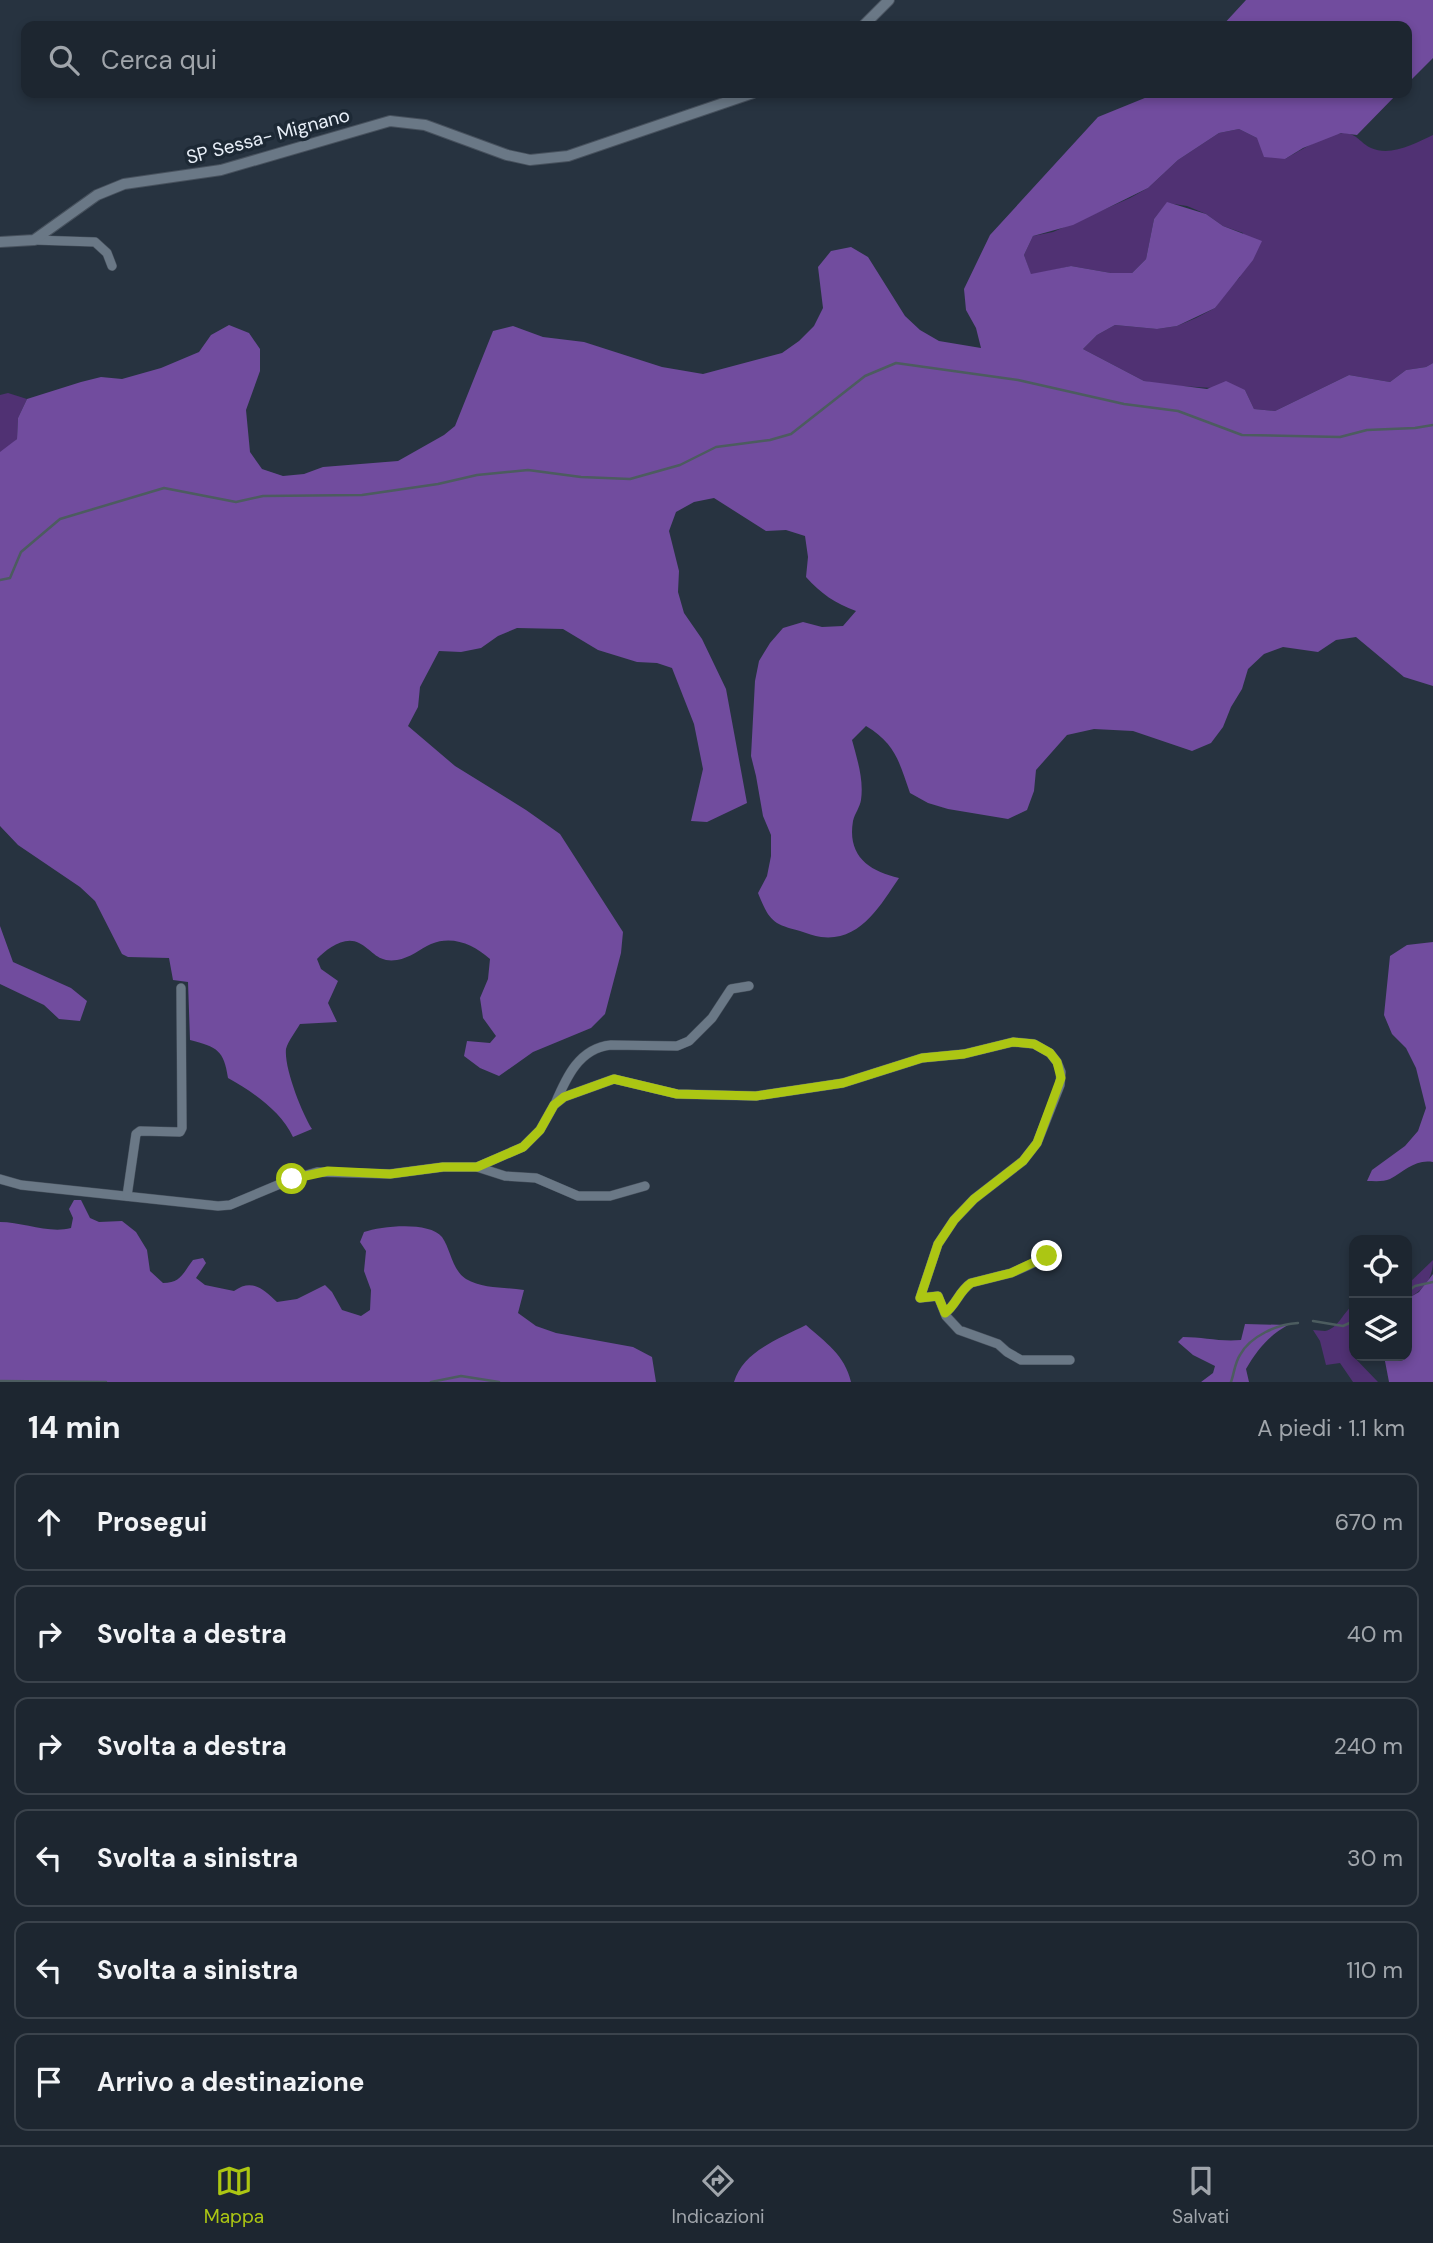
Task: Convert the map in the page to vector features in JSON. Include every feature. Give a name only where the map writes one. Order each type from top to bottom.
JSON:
[{"type":"street","points":[[868,21],[889,0]]},
{"type":"street","name":"SP Sessa- Mignano","points":[[34,240],[109,188],[220,170],[390,121],[425,125],[507,155],[546,160],[568,156],[739,98]]},
{"type":"street","points":[[0,242],[95,242],[107,253],[112,266]]},
{"type":"street","points":[[477,1167],[523,1147],[540,1130],[566,1078],[588,1052],[600,1046],[611,1045],[683,1044],[694,1037],[712,1018],[731,989],[749,986]]},
{"type":"street","points":[[127,1196],[136,1134],[140,1131],[180,1132],[182,1128],[181,988]]},
{"type":"street","points":[[554,1105],[570,1094],[614,1079],[677,1094],[756,1096],[843,1083],[914,1060],[964,1054],[1013,1042],[1028,1042],[1043,1048],[1057,1062],[1061,1078],[1033,1150],[967,1205],[954,1220],[938,1244],[920,1298],[938,1296],[945,1313],[959,1330],[998,1344],[1018,1359],[1070,1360]]},
{"type":"street","points":[[0,1180],[21,1185],[218,1206],[230,1205],[292,1179],[317,1172],[390,1174],[443,1167],[477,1167],[505,1177],[536,1178],[578,1196],[610,1196],[645,1186]]},
{"type":"street","points":[[945,1313],[971,1283],[1011,1273],[1047,1256]]},
{"type":"shaded area","points":[[1246,0],[1433,0],[1433,58],[1412,79],[1412,21],[1227,21]]},
{"type":"shaded area","points":[[1145,98],[1393,98],[1357,135],[1341,133],[1303,148],[1285,159],[1264,157],[1257,138],[1239,129],[1219,133],[1178,160],[1148,188],[1073,225],[1033,236],[1024,255],[1031,274],[1071,266],[1111,273],[1132,273],[1146,259],[1154,219],[1167,202],[1206,214],[1223,226],[1262,241],[1253,260],[1215,308],[1177,326],[1157,329],[1115,325],[1097,335],[1083,349],[1144,381],[1207,389],[1226,381],[1245,390],[1254,409],[1275,411],[1349,375],[1390,382],[1406,370],[1426,367],[1433,363],[1433,686],[1404,677],[1356,637],[1336,640],[1318,652],[1283,647],[1264,654],[1248,669],[1242,689],[1223,727],[1211,743],[1192,751],[1133,731],[1094,729],[1067,735],[1036,770],[1034,791],[1027,810],[1008,819],[948,809],[928,803],[910,793],[890,747],[866,726],[852,740],[862,784],[860,803],[853,821],[853,844],[862,860],[870,866],[899,878],[868,920],[858,928],[835,937],[816,936],[777,923],[765,909],[758,893],[767,876],[771,835],[763,816],[751,756],[755,681],[759,661],[783,628],[803,622],[822,627],[843,626],[856,611],[829,597],[806,577],[808,557],[805,536],[786,530],[766,531],[714,498],[694,502],[676,512],[669,531],[679,571],[678,592],[684,613],[702,639],[726,689],[747,803],[707,822],[691,821],[703,769],[694,724],[672,668],[657,663],[637,662],[598,650],[563,629],[517,628],[498,636],[481,648],[461,652],[439,651],[420,687],[418,707],[408,726],[455,766],[560,834],[623,932],[621,953],[605,1014],[591,1028],[533,1052],[499,1076],[480,1068],[464,1056],[467,1041],[490,1043],[496,1036],[483,1018],[480,998],[488,979],[490,959],[477,949],[455,941],[439,941],[397,960],[380,958],[354,941],[342,942],[317,959],[321,969],[338,981],[328,1003],[337,1022],[300,1024],[286,1049],[294,1090],[312,1129],[293,1137],[274,1111],[228,1078],[224,1061],[218,1051],[190,1040],[188,982],[173,980],[169,958],[128,957],[122,954],[95,901],[80,887],[18,845],[0,826],[0,452],[17,439],[18,418],[27,399],[101,377],[122,379],[161,368],[199,352],[211,335],[229,325],[249,333],[260,349],[260,371],[246,410],[250,452],[262,469],[283,476],[304,474],[323,467],[398,461],[455,426],[493,331],[513,326],[543,337],[584,342],[662,367],[703,374],[782,353],[799,341],[814,326],[823,308],[818,267],[831,251],[851,247],[868,257],[905,316],[920,330],[939,341],[981,348],[976,328],[966,310],[964,289],[990,235],[1098,117]]},
{"type":"shaded area","points":[[1239,129],[1257,138],[1285,159],[1314,143],[1344,133],[1353,135],[1371,148],[1387,151],[1403,148],[1433,135],[1433,363],[1426,367],[1406,370],[1390,382],[1349,375],[1275,411],[1254,409],[1245,390],[1164,385],[1144,381],[1083,349],[1097,335],[1115,325],[1157,329],[1177,326],[1215,308],[1240,277],[1243,233],[1223,226],[1206,214],[1187,206],[1167,203],[1154,219],[1146,259],[1132,273],[1111,273],[1071,266],[1031,275],[1024,255],[1033,236],[1053,232],[1130,198],[1148,188],[1178,160],[1219,133]]},
{"type":"shaded area","points":[[8,393],[27,399],[18,418],[17,439],[2,453],[0,395]]},
{"type":"shaded area","points":[[0,926],[13,962],[71,988],[87,1001],[80,1021],[59,1019],[44,1005],[0,984]]},
{"type":"shaded area","points":[[1433,942],[1433,1162],[1415,1164],[1388,1180],[1367,1181],[1372,1170],[1405,1146],[1418,1131],[1426,1108],[1416,1068],[1406,1048],[1392,1034],[1384,1015],[1390,956],[1407,945]]},
{"type":"shaded area","points":[[74,1200],[81,1200],[90,1218],[99,1222],[122,1221],[136,1232],[147,1250],[150,1271],[163,1283],[178,1279],[193,1260],[203,1258],[206,1263],[196,1278],[205,1285],[234,1291],[252,1285],[262,1289],[277,1302],[297,1299],[325,1285],[342,1310],[361,1316],[370,1310],[371,1290],[364,1271],[366,1251],[360,1242],[364,1232],[393,1227],[427,1229],[442,1237],[455,1265],[466,1279],[487,1286],[524,1290],[518,1313],[536,1326],[556,1333],[633,1347],[652,1357],[656,1382],[0,1382],[0,1222],[54,1230],[71,1228],[73,1218],[69,1209]]},
{"type":"shaded area","points":[[1433,1260],[1426,1284],[1412,1296],[1412,1280]]},
{"type":"shaded area","points":[[1433,1274],[1433,1382],[1389,1382],[1385,1361],[1412,1361],[1412,1296],[1419,1292]]},
{"type":"shaded area","points":[[1349,1309],[1349,1361],[1358,1361],[1378,1382],[1353,1382],[1340,1363],[1326,1365],[1320,1341],[1313,1330],[1330,1330]]},
{"type":"shaded area","points":[[1245,1324],[1288,1325],[1269,1339],[1254,1356],[1246,1369],[1249,1382],[1201,1382],[1213,1373],[1215,1366],[1193,1355],[1178,1342],[1183,1337],[1241,1340]]},
{"type":"shaded area","points":[[806,1325],[839,1357],[851,1382],[734,1382],[745,1362],[754,1354]]},
{"type":"waterway","points":[[0,580],[10,578],[21,552],[60,519],[164,488],[236,502],[263,496],[362,495],[438,484],[477,475],[528,470],[581,477],[630,479],[680,465],[716,447],[770,440],[791,434],[865,376],[896,363],[1018,380],[1124,404],[1178,411],[1242,435],[1340,437],[1367,430],[1433,425]]},
{"type":"waterway","points":[[1412,1288],[1433,1282]]},
{"type":"waterway","points":[[1313,1321],[1343,1326],[1349,1323]]},
{"type":"waterway","points":[[1231,1382],[1238,1358],[1250,1342],[1273,1329],[1298,1323]]},
{"type":"waterway","points":[[431,1382],[461,1376],[499,1382]]},
{"type":"waterway","points":[[0,1381],[106,1382]]},
{"type":"route","points":[[292,1179],[328,1171],[390,1174],[443,1167],[477,1167],[523,1147],[540,1130],[554,1105],[564,1097],[614,1079],[677,1094],[756,1096],[843,1083],[922,1058],[964,1054],[1021,1041],[1034,1044],[1050,1053],[1060,1068],[1060,1085],[1033,1150],[967,1205],[942,1237],[920,1298],[938,1296],[945,1313],[971,1283],[1011,1273],[1047,1256]]}]
